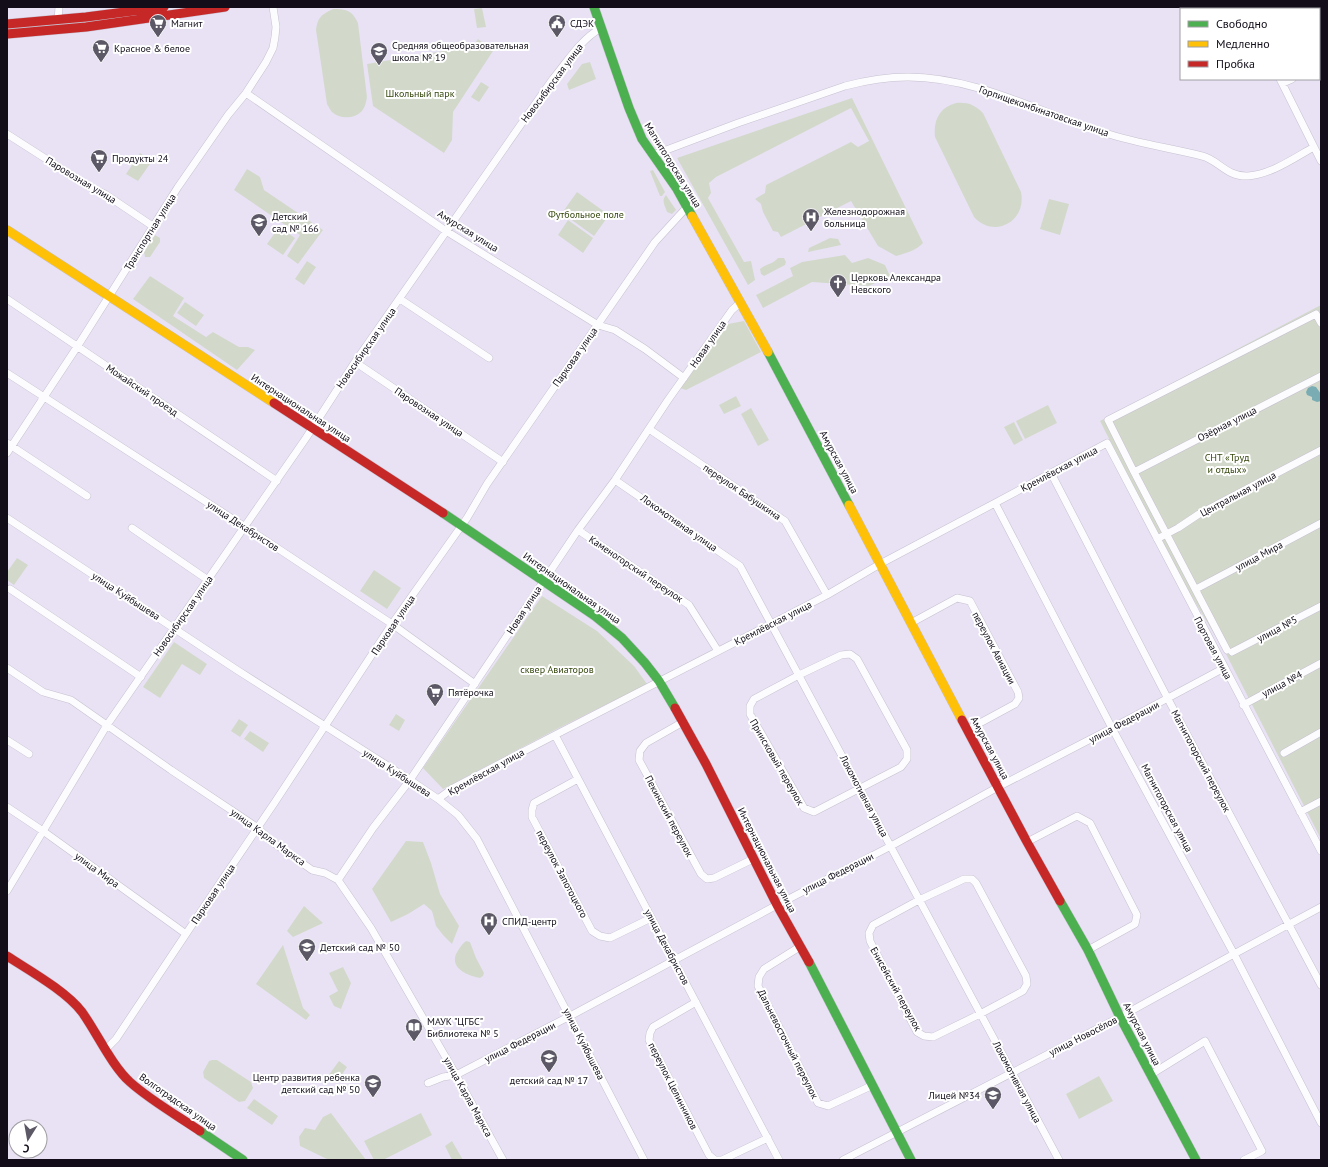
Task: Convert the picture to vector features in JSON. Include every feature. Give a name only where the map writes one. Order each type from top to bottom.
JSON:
[{"type":"street","points":[[58,20],[59,7]]},
{"type":"street","points":[[7,24],[58,20],[164,7]]},
{"type":"street","points":[[7,34],[86,27],[225,7]]},
{"type":"street","name":"Транспортная улица","points":[[7,453],[9,445],[44,397],[77,347],[178,187],[228,115],[246,93],[266,62],[274,45],[276,27],[273,7]]},
{"type":"street","name":"Магнитогорская улица","points":[[594,7],[642,139],[677,189],[765,347]]},
{"type":"street","name":"Новосибирская улица","points":[[7,891],[107,725],[246,527],[355,362],[552,80],[583,42],[591,34],[601,28]]},
{"type":"street","name":"Горпищекомбинатовская улица","points":[[653,155],[738,123],[845,86],[857,83],[906,77],[920,77],[987,90],[1114,136],[1204,156],[1234,174],[1255,175],[1270,171],[1314,147]]},
{"type":"street","points":[[1282,81],[1321,161]]},
{"type":"street","name":"Амурская улица","points":[[246,93],[446,231],[598,325],[615,330],[645,349],[684,378]]},
{"type":"street","name":"Паровозная улица","points":[[7,134],[92,189],[112,198],[154,227]]},
{"type":"street","name":"Парковая улица","points":[[106,1049],[116,1039],[258,828],[392,624],[462,525],[503,462],[655,242],[687,207]]},
{"type":"street","name":"Интернациональная улица","points":[[7,230],[462,525],[595,616],[622,638],[659,681],[683,722],[706,764],[777,905],[801,946],[911,1160]]},
{"type":"street","points":[[400,299],[489,358]]},
{"type":"street","name":"Можайский проезд","points":[[7,300],[277,481]]},
{"type":"street","name":"Новая улица","points":[[338,880],[410,780],[578,530],[615,480],[732,310],[740,303]]},
{"type":"street","points":[[1196,589],[1108,420],[1316,314],[1321,323]]},
{"type":"street","name":"Амурская улица","points":[[765,347],[967,730],[1027,842],[1088,950],[1120,1017],[1196,1160]]},
{"type":"street","name":"Паровозная улица","points":[[355,362],[503,462]]},
{"type":"street","name":"улица Декабристов","points":[[7,373],[246,527],[392,624],[475,684]]},
{"type":"street","name":"Озёрная улица","points":[[1134,472],[1321,376]]},
{"type":"street","name":"переулок Бабушкина","points":[[649,429],[785,521],[827,594]]},
{"type":"street","name":"Кремлёвская улица","points":[[438,799],[453,788],[555,734],[771,624],[1107,443]]},
{"type":"street","name":"Портовая улица","points":[[1107,443],[1243,705],[1321,851]]},
{"type":"street","points":[[9,445],[87,496]]},
{"type":"street","name":"Центральная улица","points":[[1157,539],[1178,528],[1199,514],[1321,450]]},
{"type":"street","name":"Магнитогорский переулок","points":[[1051,473],[1168,699],[1321,984]]},
{"type":"street","name":"Локомотивная улица","points":[[615,480],[740,566],[1059,1160]]},
{"type":"street","name":"Магнитогорская улица","points":[[995,503],[1112,728],[1234,954],[1321,1124]]},
{"type":"street","name":"улица Куйбышева","points":[[7,518],[237,670],[410,780],[458,815],[477,839],[644,1160]]},
{"type":"street","name":"улица Мира","points":[[1196,589],[1321,523]]},
{"type":"street","points":[[132,528],[208,580]]},
{"type":"street","name":"Каменогорский переулок","points":[[578,530],[689,605],[718,651]]},
{"type":"street","points":[[10,589],[141,677]]},
{"type":"street","name":"улица №5","points":[[1196,589],[1230,651],[1321,606]]},
{"type":"street","name":"переулок Авиации","points":[[911,623],[957,598],[970,601],[1018,692],[1019,698],[1015,704],[967,730]]},
{"type":"street","name":"Приисковый переулок","points":[[850,654],[857,660],[907,750],[907,759],[901,767],[860,788],[814,812],[804,808],[757,729],[750,714],[750,706],[754,699],[841,655],[850,654]]},
{"type":"street","name":"улица №4","points":[[1243,705],[1321,663]]},
{"type":"street","name":"улица Карла Маркса","points":[[7,668],[43,692],[71,700],[171,770],[258,828],[270,841],[312,870],[325,873],[338,880],[371,928],[503,1160]]},
{"type":"street","name":"улица Федерации","points":[[428,1083],[443,1077],[456,1075],[570,1016],[1224,668]]},
{"type":"street","name":"Пекинский переулок","points":[[683,722],[646,743],[640,751],[639,760],[700,874],[707,879],[714,878],[753,859]]},
{"type":"street","points":[[1284,753],[1321,732]]},
{"type":"street","name":"улица Декабристов","points":[[555,734],[779,1160]]},
{"type":"street","points":[[7,740],[29,754]]},
{"type":"street","name":"переулок Запотоцкого","points":[[578,779],[534,803],[532,817],[592,931],[600,936],[610,938],[651,918]]},
{"type":"street","points":[[1300,812],[1321,801]]},
{"type":"street","name":"улица Мира","points":[[7,807],[43,831],[186,934]]},
{"type":"street","points":[[1027,842],[1076,816],[1090,823],[1137,915],[1135,924],[1088,950]]},
{"type":"street","name":"Енисейский переулок","points":[[964,879],[972,879],[976,883],[1026,976],[1027,984],[1023,991],[980,1014],[933,1037],[924,1036],[917,1032],[870,941],[869,933],[873,925],[919,900],[964,879]]},
{"type":"street","name":"улица Новосёлов","points":[[843,1160],[1120,1017],[1321,907]]},
{"type":"street","name":"Дальневосточный переулок","points":[[801,946],[764,969],[759,977],[758,986],[818,1103],[828,1106],[873,1085]]},
{"type":"street","name":"Волгоградская улица","points":[[7,956],[60,992],[81,1011],[119,1069],[130,1082],[161,1105],[243,1160]]},
{"type":"street","name":"переулок Целинников","points":[[696,1002],[653,1027],[649,1040],[709,1155],[715,1160],[721,1160],[768,1138]]},
{"type":"street","points":[[1150,1075],[1205,1041],[1262,1150],[1244,1160]]},
{"type":"green space","points":[[482,8],[486,27],[477,28],[474,9]]},
{"type":"green space","points":[[333,9],[348,11],[353,15],[358,23],[367,97],[362,110],[358,114],[351,117],[338,116],[331,111],[327,104],[316,30],[321,17]]},
{"type":"green space","name":"Школьный парк","points":[[478,39],[493,51],[453,112],[452,140],[444,153],[373,106],[367,64],[473,46]]},
{"type":"green space","points":[[590,62],[596,79],[569,90],[567,84],[582,64]]},
{"type":"green space","points":[[481,82],[489,87],[479,102],[471,97]]},
{"type":"green space","points":[[852,98],[923,243],[914,250],[896,256],[878,246],[851,201],[781,237],[778,232],[773,231],[763,212],[761,204],[755,199],[765,193],[766,185],[851,142],[858,147],[869,141],[851,108],[716,177],[709,183],[711,193],[708,198],[744,262],[751,261],[755,280],[748,285],[677,158]]},
{"type":"green space","points":[[956,103],[971,105],[983,113],[1021,192],[1022,203],[1019,212],[1014,219],[1007,224],[999,227],[991,227],[974,217],[935,137],[935,125],[939,115],[950,105]]},
{"type":"green space","points":[[140,153],[152,161],[138,181],[126,174]]},
{"type":"green space","points":[[247,169],[260,177],[264,190],[323,230],[298,264],[287,256],[300,235],[234,190]]},
{"type":"green space","points":[[653,170],[665,192],[662,196],[660,196],[650,171]]},
{"type":"green space","name":"Футбольное поле","points":[[577,192],[609,215],[594,236],[562,213]]},
{"type":"green space","points":[[666,195],[676,210],[672,214],[667,212],[664,206],[664,199]]},
{"type":"green space","points":[[1049,199],[1069,204],[1060,235],[1040,229]]},
{"type":"green space","points":[[568,220],[593,238],[583,253],[558,235]]},
{"type":"green space","points":[[279,227],[295,238],[283,255],[267,244]]},
{"type":"green space","points":[[155,235],[160,238],[160,242],[150,257],[145,257],[144,252]]},
{"type":"green space","points":[[830,238],[838,239],[841,245],[808,252],[809,248]]},
{"type":"green space","points":[[845,255],[852,263],[868,258],[885,265],[890,276],[869,286],[812,282],[763,308],[756,295],[793,276],[790,268],[802,262]]},
{"type":"green space","points":[[778,258],[784,258],[786,262],[785,265],[764,276],[761,274],[760,269],[774,262]]},
{"type":"green space","points":[[307,261],[316,267],[304,285],[295,279]]},
{"type":"green space","points":[[150,276],[184,298],[173,316],[206,337],[213,332],[239,347],[248,347],[255,350],[237,370],[133,299]]},
{"type":"green space","points":[[185,302],[204,315],[196,326],[177,313]]},
{"type":"green space","name":"СНТ «Труд и отдых»","points":[[1321,305],[1321,839],[1225,652],[1177,572],[1100,421]]},
{"type":"green space","points":[[744,321],[761,352],[686,390],[680,388],[728,324]]},
{"type":"green space","points":[[736,396],[741,406],[724,414],[719,405]]},
{"type":"green space","points":[[1048,405],[1057,423],[1025,439],[1016,421]]},
{"type":"green space","points":[[751,408],[769,440],[758,446],[741,414]]},
{"type":"green space","points":[[1014,422],[1023,440],[1014,445],[1004,427]]},
{"type":"green space","points":[[17,558],[28,565],[14,585],[7,580],[7,572]]},
{"type":"green space","points":[[374,570],[401,588],[387,609],[360,591]]},
{"type":"green space","name":"сквер Авиаторов","points":[[542,596],[597,631],[634,666],[647,684],[553,731],[443,789],[423,768]]},
{"type":"green space","points":[[174,642],[207,664],[200,675],[182,664],[160,698],[143,687]]},
{"type":"green space","points":[[396,714],[405,720],[399,731],[389,725]]},
{"type":"green space","points":[[239,719],[248,725],[240,737],[231,731]]},
{"type":"green space","points":[[250,731],[269,743],[263,752],[244,739]]},
{"type":"green space","points":[[406,841],[423,842],[440,894],[459,926],[452,944],[436,926],[432,911],[424,904],[391,922],[372,889]]},
{"type":"green space","points":[[304,906],[323,923],[293,937],[287,931]]},
{"type":"green space","points":[[466,941],[470,942],[484,973],[480,978],[471,976],[462,971],[456,964],[456,954]]},
{"type":"green space","points":[[283,945],[303,1008],[310,1015],[306,1020],[256,984]]},
{"type":"green space","points":[[343,967],[351,983],[341,1009],[334,1006],[329,996],[338,991],[329,973]]},
{"type":"green space","points":[[217,1060],[251,1082],[253,1088],[245,1101],[239,1102],[204,1078],[203,1072],[209,1061]]},
{"type":"green space","points":[[339,1061],[347,1067],[337,1082],[328,1076]]},
{"type":"green space","points":[[1099,1076],[1113,1101],[1079,1119],[1066,1094]]},
{"type":"green space","points":[[254,1099],[278,1116],[272,1125],[247,1108]]},
{"type":"green space","points":[[331,1113],[366,1160],[329,1160],[300,1146],[299,1137],[305,1128],[315,1130],[323,1117]]},
{"type":"green space","points":[[421,1113],[432,1135],[383,1160],[374,1160],[364,1141]]},
{"type":"green space","points":[[452,1141],[463,1160],[452,1160],[445,1146]]},
{"type":"shaded area","points":[[1312,386],[1316,387],[1321,394],[1321,401],[1317,402],[1312,400],[1312,397],[1307,395],[1306,392],[1308,388]]},
{"type":"traffic: fast","points":[[594,7],[629,108],[642,139],[677,189],[692,216]]},
{"type":"traffic: fast","points":[[768,352],[849,505]]},
{"type":"traffic: fast","points":[[443,513],[595,616],[622,638],[659,681],[675,708]]},
{"type":"traffic: fast","points":[[1060,901],[1088,950],[1120,1017],[1196,1160]]},
{"type":"traffic: fast","points":[[809,962],[911,1160]]},
{"type":"traffic: fast","points":[[200,1131],[243,1160]]},
{"type":"traffic: slow","points":[[692,216],[768,352]]},
{"type":"traffic: slow","points":[[7,230],[274,403]]},
{"type":"traffic: slow","points":[[849,505],[962,720]]},
{"type":"traffic: jam","points":[[7,24],[86,17],[164,7]]},
{"type":"traffic: jam","points":[[7,34],[86,27],[225,7]]},
{"type":"traffic: jam","points":[[274,403],[443,513]]},
{"type":"traffic: jam","points":[[675,708],[706,764],[777,905],[809,962]]},
{"type":"traffic: jam","points":[[962,720],[1060,901]]},
{"type":"traffic: jam","points":[[7,956],[67,996],[75,1004],[88,1020],[117,1067],[130,1082],[155,1101],[200,1131]]},
{"type":"place","name":"Магнит","points":[[158,38]]},
{"type":"place","name":"СДЭК","points":[[557,38]]},
{"type":"place","name":"Красное & белое","points":[[101,63]]},
{"type":"place","name":"Средняя общеобразовательная школа № 19","points":[[379,66]]},
{"type":"place","name":"Продукты 24","points":[[99,173]]},
{"type":"place","name":"Железнодорожная больница","points":[[811,232]]},
{"type":"place","name":"Детский сад № 166","points":[[259,237]]},
{"type":"place","name":"Церковь Александра Невского","points":[[838,298]]},
{"type":"place","name":"Пятёрочка","points":[[435,707]]},
{"type":"place","name":"СПИД-центр","points":[[489,936]]},
{"type":"place","name":"Детский сад № 50","points":[[307,962]]},
{"type":"place","name":"МАУК \"ЦГБС\" Библиотека № 5","points":[[414,1042]]},
{"type":"place","name":"детский сад № 17","points":[[549,1073]]},
{"type":"place","name":"Центр развития ребенка детский сад № 50","points":[[373,1098]]},
{"type":"place","name":"Лицей №34","points":[[993,1110]]}]
